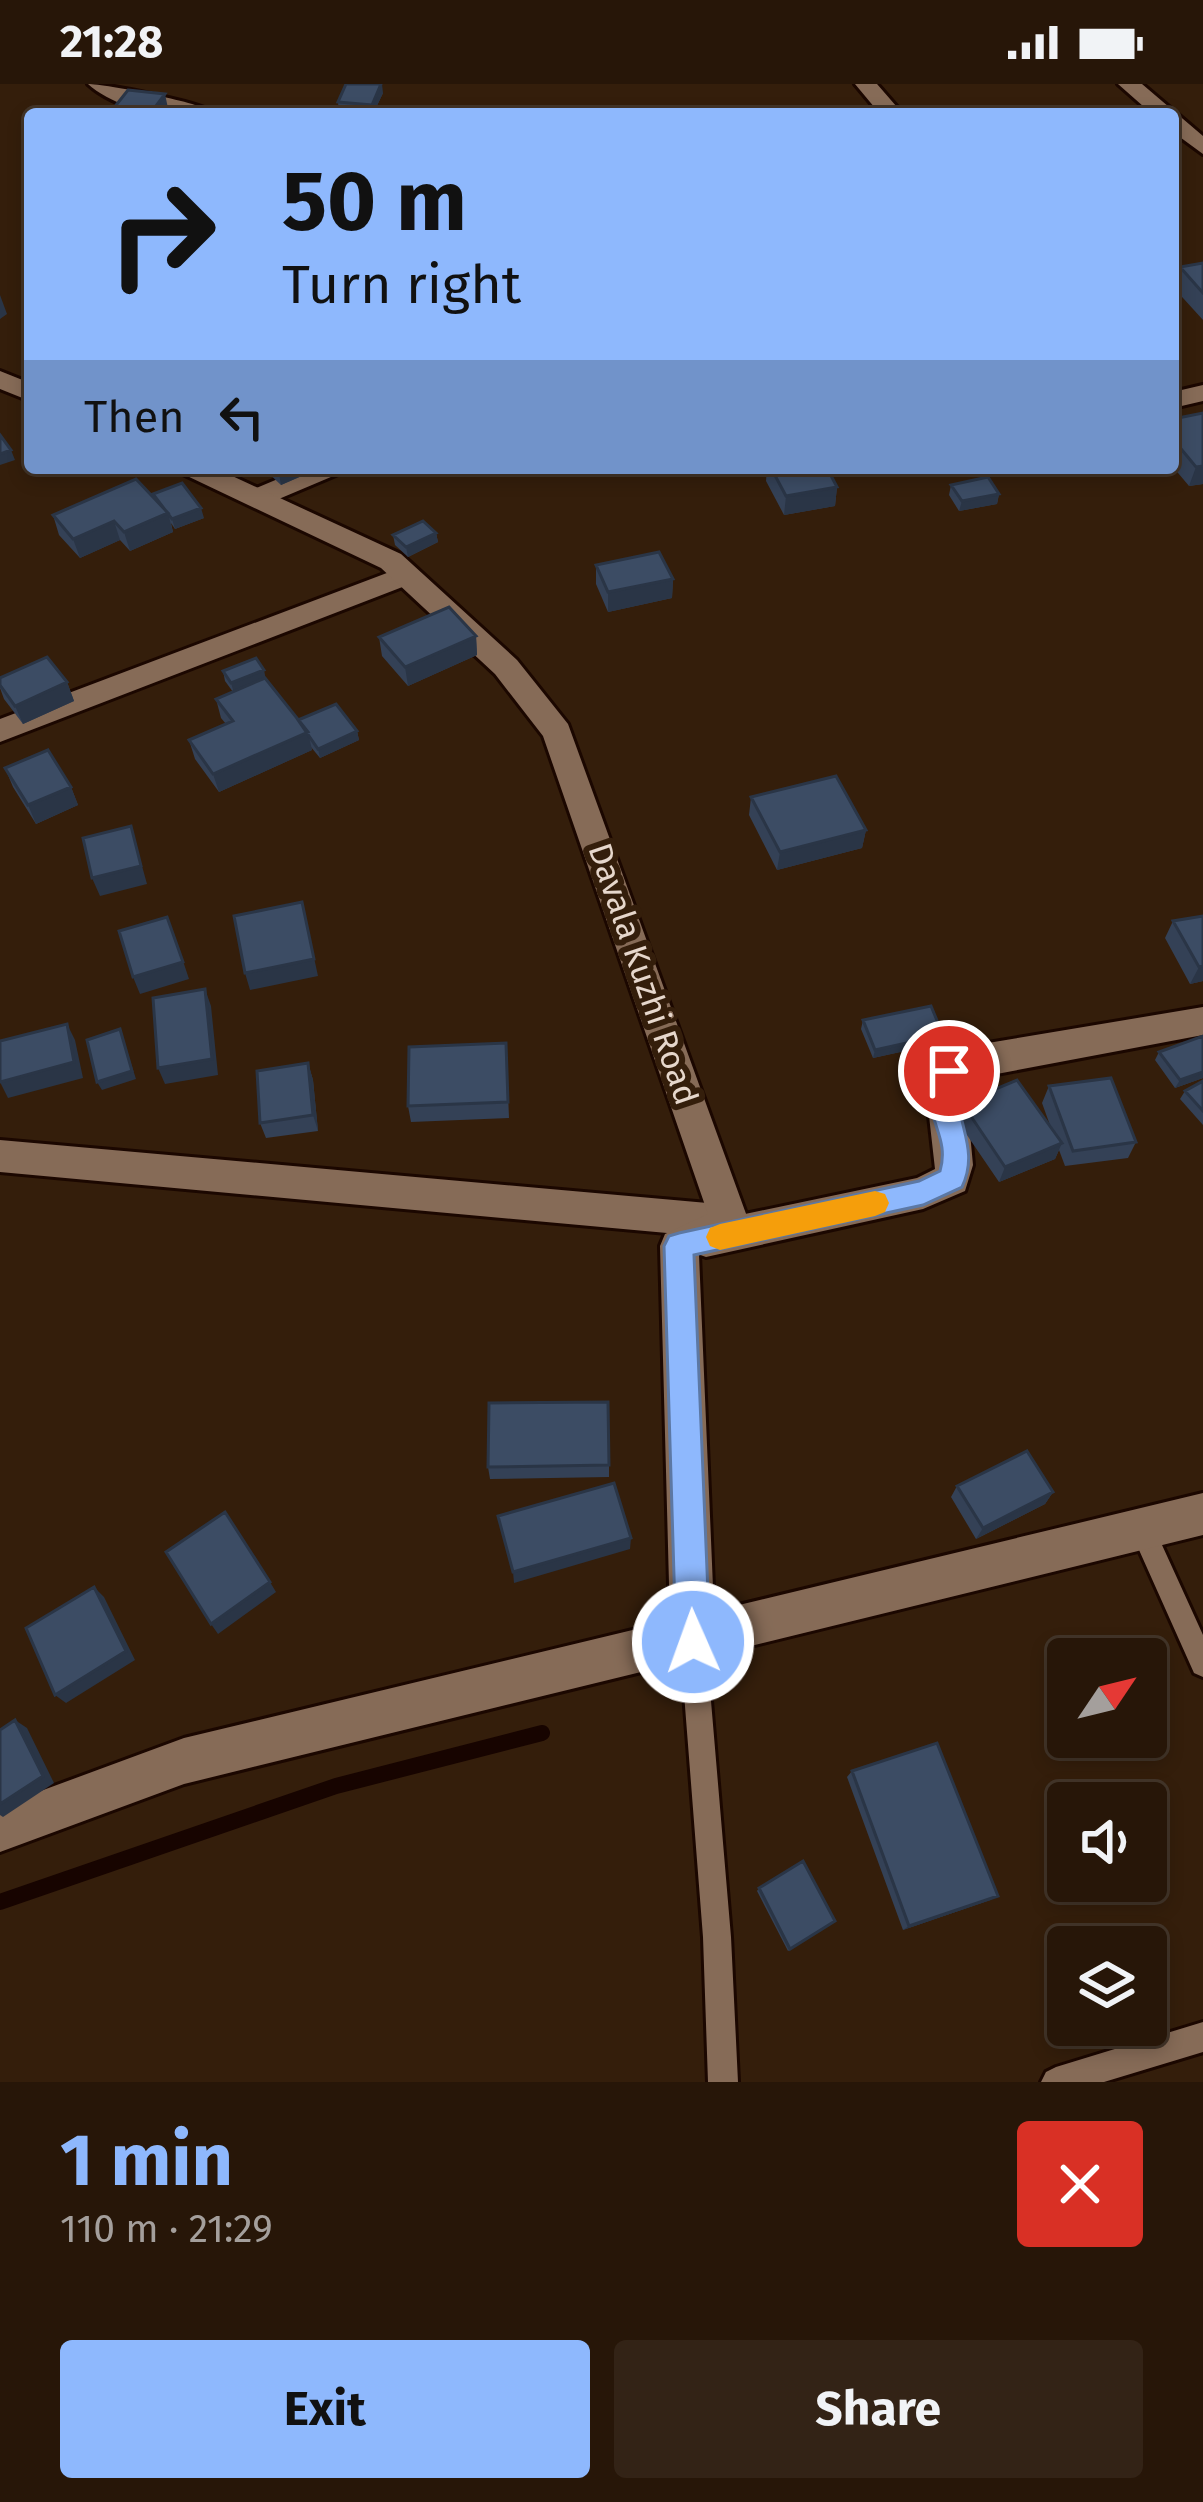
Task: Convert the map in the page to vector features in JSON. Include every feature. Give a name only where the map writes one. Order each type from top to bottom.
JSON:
[{"type":"street","points":[[99,84],[130,100],[180,108]]},
{"type":"street","points":[[866,84],[887,108]]},
{"type":"street","points":[[1129,84],[1159,108]]},
{"type":"street","points":[[1179,126],[1203,147]]},
{"type":"street","name":"Davala Kuzhi Road","points":[[206,474],[372,550],[407,574],[506,667],[557,732],[730,1222]]},
{"type":"street","points":[[257,498],[314,474]]},
{"type":"street","points":[[0,731],[407,574]]},
{"type":"street","points":[[679,1246],[923,1193],[952,1179],[958,1158],[940,1094],[949,1071],[976,1060],[1203,1021]]},
{"type":"street","points":[[0,1156],[730,1222]]},
{"type":"street","points":[[679,1246],[730,1222]]},
{"type":"street","points":[[679,1246],[693,1642]]},
{"type":"street","points":[[0,1829],[184,1761],[693,1642],[1203,1514]]},
{"type":"lane","points":[[1143,1532],[1203,1664]]},
{"type":"lane","points":[[693,1642],[717,1937],[723,2082]]},
{"type":"lane","points":[[1056,2082],[1203,2037]]},
{"type":"building","points":[[346,84],[381,84],[372,105],[338,102]]},
{"type":"building","points":[[128,90],[165,94],[154,108],[114,108]]},
{"type":"building","points":[[1203,263],[1203,293],[1180,267]]},
{"type":"building","points":[[1203,413],[1203,466],[1196,467],[1179,446],[1179,418]]},
{"type":"building","points":[[0,435],[11,450],[0,454]]},
{"type":"building","points":[[774,474],[830,474],[837,487],[786,496]]},
{"type":"building","points":[[988,477],[999,494],[962,501],[951,485]]},
{"type":"building","points":[[136,479],[168,513],[124,532],[114,521],[73,539],[53,515]]},
{"type":"building","points":[[182,483],[201,508],[172,519],[153,494]]},
{"type":"building","points":[[423,521],[436,533],[406,547],[393,535]]},
{"type":"building","points":[[659,552],[673,579],[608,592],[596,565]]},
{"type":"building","points":[[449,607],[476,636],[405,667],[379,637]]},
{"type":"building","points":[[47,657],[67,682],[15,706],[0,678]]},
{"type":"building","points":[[256,658],[264,670],[231,683],[223,671]]},
{"type":"building","points":[[265,678],[308,732],[213,774],[189,740],[233,721],[216,699]]},
{"type":"building","points":[[336,704],[357,731],[318,749],[298,720]]},
{"type":"building","points":[[48,750],[71,787],[28,805],[5,768]]},
{"type":"building","points":[[836,776],[866,830],[780,852],[751,797]]},
{"type":"building","points":[[131,826],[141,866],[92,878],[83,838]]},
{"type":"building","points":[[302,902],[314,959],[245,973],[234,916]]},
{"type":"building","points":[[1203,916],[1203,966],[1199,967],[1173,921]]},
{"type":"building","points":[[167,917],[183,962],[133,977],[119,931]]},
{"type":"building","points":[[205,989],[212,1059],[158,1068],[153,998]]},
{"type":"building","points":[[931,1006],[943,1035],[875,1050],[863,1020]]},
{"type":"building","points":[[67,1024],[74,1062],[0,1082],[0,1041]]},
{"type":"building","points":[[120,1029],[132,1071],[97,1082],[87,1040]]},
{"type":"building","points":[[1203,1036],[1203,1072],[1180,1080],[1159,1052]]},
{"type":"building","points":[[506,1043],[508,1102],[408,1106],[409,1047]]},
{"type":"building","points":[[308,1063],[313,1115],[260,1123],[257,1071]]},
{"type":"building","points":[[1111,1078],[1136,1142],[1073,1151],[1049,1086]]},
{"type":"building","points":[[1017,1080],[1062,1143],[1005,1167],[962,1103]]},
{"type":"building","points":[[1203,1081],[1203,1111],[1185,1091]]},
{"type":"building","points":[[608,1402],[609,1465],[488,1467],[489,1403]]},
{"type":"building","points":[[1027,1451],[1053,1492],[983,1528],[957,1486]]},
{"type":"building","points":[[614,1483],[631,1538],[513,1572],[498,1516]]},
{"type":"building","points":[[225,1512],[270,1582],[211,1624],[166,1552]]},
{"type":"building","points":[[94,1587],[126,1651],[55,1695],[26,1628]]},
{"type":"building","points":[[15,1720],[43,1776],[0,1804],[0,1730]]},
{"type":"building","points":[[937,1743],[998,1896],[909,1926],[852,1771]]},
{"type":"building","points":[[803,1861],[835,1921],[790,1949],[759,1888]]},
{"type":"waterway","points":[[0,1902],[336,1786],[542,1733]]},
{"type":"slow traffic","points":[[720,1237],[875,1203]]},
{"type":"route","points":[[693,1642],[679,1246],[923,1193],[952,1179],[958,1158],[940,1094],[949,1071]]}]
